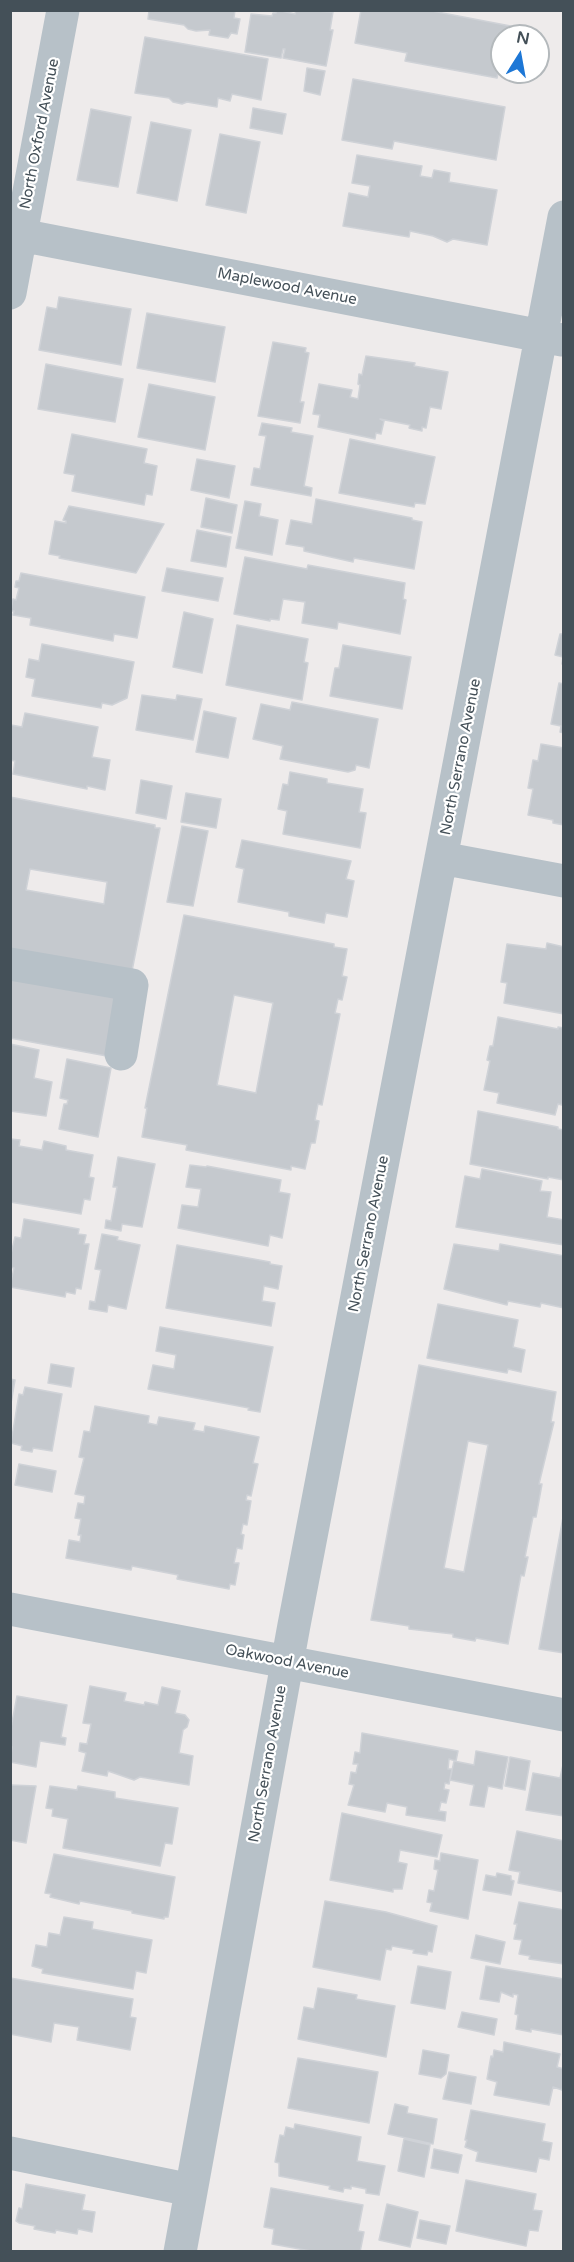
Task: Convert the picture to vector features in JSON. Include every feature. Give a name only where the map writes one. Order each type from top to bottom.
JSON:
[{"type":"street","name":"North Oxford Avenue","points":[[10,293],[16,234],[63,10]]},
{"type":"street","name":"North Serrano Avenue","points":[[180,2252],[287,1662],[441,858],[552,338],[564,217]]},
{"type":"street","name":"Maplewood Avenue","points":[[16,234],[552,338]]},
{"type":"street","points":[[441,858],[564,881]]},
{"type":"street","points":[[10,964],[132,985],[121,1054]]},
{"type":"street","name":"Oakwood Avenue","points":[[10,1609],[564,1714]]},
{"type":"street","points":[[10,2153],[191,2190]]},
{"type":"building","points":[[149,10],[235,10],[234,18],[240,19],[237,34],[231,33],[228,38],[209,35],[210,30],[196,31],[184,25],[148,19]]},
{"type":"building","points":[[277,10],[295,14],[296,10],[333,12],[330,30],[333,30],[326,66],[283,58],[285,49],[283,49],[281,58],[245,52],[251,14],[272,16]]},
{"type":"building","points":[[361,10],[427,10],[500,24],[490,24],[490,77],[405,61],[407,53],[355,43]]},
{"type":"building","points":[[145,37],[268,59],[261,100],[232,94],[230,101],[218,98],[217,107],[187,102],[182,104],[173,102],[169,98],[135,93]]},
{"type":"building","points":[[307,68],[325,71],[320,95],[304,91]]},
{"type":"building","points":[[353,79],[505,107],[496,160],[394,141],[392,149],[342,140]]},
{"type":"building","points":[[253,108],[286,114],[282,134],[250,128]]},
{"type":"building","points":[[91,109],[131,117],[118,187],[77,180]]},
{"type":"building","points":[[151,122],[191,130],[177,201],[137,193]]},
{"type":"building","points":[[220,134],[260,142],[246,213],[206,205]]},
{"type":"building","points":[[357,155],[422,166],[420,176],[432,178],[434,170],[450,173],[449,182],[497,190],[487,245],[453,239],[447,242],[410,231],[409,237],[343,226],[349,193],[368,197],[370,186],[352,183]]},
{"type":"building","points":[[59,297],[131,309],[121,365],[39,350],[47,307],[57,309]]},
{"type":"building","points":[[147,313],[225,327],[215,382],[137,368]]},
{"type":"building","points":[[273,342],[306,348],[305,352],[309,353],[300,402],[304,402],[300,423],[258,416]]},
{"type":"building","points":[[366,356],[415,363],[414,366],[448,372],[441,409],[430,407],[426,428],[422,427],[422,431],[409,428],[410,425],[380,419],[384,421],[381,434],[376,433],[375,439],[318,427],[320,415],[313,414],[319,384],[352,390],[350,397],[358,399],[359,374],[362,375]]},
{"type":"building","points":[[46,364],[123,379],[115,422],[38,409]]},
{"type":"building","points":[[149,384],[215,397],[205,450],[138,437]]},
{"type":"building","points":[[262,423],[292,428],[291,432],[313,436],[304,486],[312,488],[311,496],[251,485],[254,468],[260,469],[266,436],[259,435]]},
{"type":"building","points":[[72,434],[147,449],[144,463],[157,466],[152,495],[146,494],[144,505],[72,491],[75,475],[64,473]]},
{"type":"building","points":[[350,439],[435,457],[425,504],[415,503],[414,507],[339,493]]},
{"type":"building","points":[[197,459],[235,466],[229,498],[191,490]]},
{"type":"building","points":[[206,498],[237,505],[232,533],[201,527]]},
{"type":"building","points":[[316,499],[422,522],[414,569],[354,558],[353,562],[304,551],[304,547],[286,544],[291,520],[312,524]]},
{"type":"building","points":[[245,501],[261,504],[259,516],[278,520],[272,555],[236,548]]},
{"type":"building","points":[[69,506],[164,524],[136,573],[49,554],[55,521],[66,523],[63,520]]},
{"type":"building","points":[[197,530],[231,537],[226,567],[191,561]]},
{"type":"building","points":[[245,557],[307,569],[308,565],[405,583],[403,599],[406,600],[400,634],[338,622],[337,629],[302,623],[305,602],[283,599],[279,620],[270,619],[270,621],[234,614]]},
{"type":"building","points":[[167,568],[223,578],[218,601],[162,591]]},
{"type":"building","points":[[21,573],[145,597],[137,638],[114,634],[113,641],[30,625],[31,618],[13,615],[14,611],[11,611],[13,599],[16,600],[19,588],[15,587],[16,581],[19,581]]},
{"type":"building","points":[[184,612],[213,619],[202,673],[173,667]]},
{"type":"building","points":[[237,625],[308,639],[304,662],[308,663],[302,700],[226,685]]},
{"type":"building","points":[[560,634],[564,634],[564,664],[562,664],[563,657],[555,655]]},
{"type":"building","points":[[42,644],[134,662],[127,698],[112,705],[102,703],[101,708],[32,696],[35,679],[26,677],[29,659],[39,661]]},
{"type":"building","points":[[343,645],[411,657],[402,709],[330,696],[335,668],[339,668]]},
{"type":"building","points":[[559,683],[564,684],[564,733],[560,732],[561,726],[551,724]]},
{"type":"building","points":[[142,695],[176,700],[177,695],[202,699],[193,740],[136,730]]},
{"type":"building","points":[[292,702],[378,719],[369,768],[356,765],[355,770],[348,772],[280,759],[283,746],[253,739],[261,704],[290,710]]},
{"type":"building","points":[[204,711],[236,718],[228,758],[196,752]]},
{"type":"building","points":[[25,713],[98,727],[92,757],[110,760],[105,790],[87,786],[87,789],[13,774],[15,761],[10,760],[11,725],[22,727]]},
{"type":"building","points":[[541,744],[564,748],[564,825],[553,823],[553,820],[528,815],[533,789],[528,788],[533,760],[538,761]]},
{"type":"building","points":[[290,772],[327,779],[327,783],[363,789],[359,812],[366,813],[360,848],[283,834],[287,811],[278,809],[283,784],[288,785]]},
{"type":"building","points":[[141,780],[172,786],[166,819],[136,813]]},
{"type":"building","points":[[186,793],[221,799],[216,828],[181,822]]},
{"type":"building","points":[[10,797],[155,825],[155,828],[160,828],[131,976],[10,954]],"holes":[[[30,869],[107,882],[104,904],[26,890]]]},
{"type":"building","points":[[182,826],[208,831],[193,906],[167,902]]},
{"type":"building","points":[[242,840],[351,861],[346,879],[354,881],[347,917],[326,913],[324,923],[289,916],[289,912],[238,902],[244,869],[236,867]]},
{"type":"building","points":[[184,915],[334,944],[334,947],[347,949],[342,976],[347,977],[342,1000],[338,999],[335,1013],[340,1014],[322,1105],[318,1104],[315,1120],[319,1121],[315,1143],[311,1143],[305,1169],[291,1166],[291,1170],[186,1150],[187,1145],[142,1137],[147,1108],[145,1108]],"holes":[[[234,995],[273,1003],[256,1093],[217,1085]]]},
{"type":"building","points":[[547,943],[564,947],[564,1014],[504,1003],[507,983],[501,982],[507,944],[546,949]]},
{"type":"building","points":[[10,972],[125,986],[112,1057],[10,1038]]},
{"type":"building","points":[[498,1017],[558,1029],[558,1027],[564,1028],[564,1097],[562,1105],[558,1104],[555,1115],[497,1103],[499,1093],[484,1090],[490,1061],[487,1060],[490,1046],[493,1046]]},
{"type":"building","points":[[10,1044],[39,1050],[34,1078],[52,1082],[46,1116],[10,1111]]},
{"type":"building","points":[[67,1059],[111,1068],[98,1137],[59,1129],[64,1104],[67,1104],[68,1100],[60,1098]]},
{"type":"building","points":[[478,1111],[564,1130],[564,1180],[470,1164]]},
{"type":"building","points":[[10,1139],[20,1140],[19,1146],[42,1150],[44,1141],[66,1146],[66,1150],[93,1155],[89,1177],[94,1178],[90,1200],[84,1199],[81,1214],[10,1202]]},
{"type":"building","points":[[118,1157],[155,1164],[142,1227],[122,1224],[121,1231],[105,1228],[106,1220],[111,1221],[117,1187],[113,1187]]},
{"type":"building","points":[[190,1165],[281,1180],[279,1192],[290,1194],[282,1238],[270,1235],[268,1246],[178,1228],[182,1205],[198,1207],[201,1189],[186,1187]]},
{"type":"building","points":[[482,1169],[542,1181],[540,1191],[551,1192],[547,1217],[564,1220],[564,1245],[456,1227],[465,1176],[480,1179]]},
{"type":"building","points":[[24,1219],[79,1229],[78,1234],[86,1235],[84,1244],[89,1244],[81,1289],[76,1288],[75,1294],[66,1292],[65,1297],[10,1287],[14,1268],[10,1267],[10,1258],[15,1237],[21,1238]]},
{"type":"building","points":[[102,1234],[140,1245],[126,1309],[108,1305],[107,1312],[89,1309],[90,1301],[95,1302],[101,1270],[95,1269]]},
{"type":"building","points":[[454,1244],[499,1251],[500,1244],[564,1256],[564,1308],[541,1303],[540,1307],[508,1301],[507,1305],[444,1289]]},
{"type":"building","points":[[177,1245],[282,1266],[278,1289],[264,1286],[262,1301],[275,1303],[271,1326],[166,1308]]},
{"type":"building","points":[[438,1304],[518,1320],[513,1347],[525,1350],[521,1372],[508,1369],[507,1373],[427,1358]]},
{"type":"building","points":[[160,1327],[273,1347],[260,1412],[148,1389],[153,1365],[174,1369],[176,1355],[156,1351]]},
{"type":"building","points":[[51,1364],[74,1368],[71,1387],[48,1383]]},
{"type":"building","points":[[419,1365],[556,1392],[551,1422],[554,1422],[539,1484],[542,1484],[536,1517],[533,1517],[525,1557],[528,1557],[524,1576],[521,1575],[508,1644],[476,1638],[475,1641],[453,1637],[453,1634],[409,1629],[409,1626],[371,1620]],"holes":[[[468,1441],[488,1445],[464,1572],[444,1568]]]},
{"type":"building","points":[[10,1379],[15,1380],[10,1409]]},
{"type":"building","points":[[25,1387],[62,1394],[52,1451],[33,1448],[32,1452],[21,1450],[22,1446],[11,1443],[19,1394],[23,1395]]},
{"type":"building","points":[[95,1406],[149,1416],[148,1423],[157,1425],[159,1417],[195,1423],[193,1430],[204,1432],[205,1426],[259,1437],[253,1463],[258,1464],[251,1496],[247,1495],[246,1500],[251,1501],[247,1525],[243,1524],[242,1549],[237,1548],[234,1563],[239,1563],[235,1585],[230,1584],[229,1589],[177,1579],[178,1575],[132,1566],[131,1570],[66,1558],[69,1540],[80,1542],[81,1535],[78,1535],[81,1519],[75,1518],[78,1503],[84,1504],[85,1496],[75,1494],[84,1458],[79,1457],[84,1431],[90,1432]]},
{"type":"building","points":[[19,1464],[56,1471],[52,1492],[15,1485]]},
{"type":"building","points":[[564,1512],[564,1653],[539,1649]]},
{"type":"building","points":[[90,1686],[126,1693],[124,1701],[144,1705],[145,1702],[158,1705],[162,1687],[180,1691],[175,1713],[185,1715],[189,1720],[187,1727],[183,1730],[179,1753],[193,1756],[189,1785],[140,1777],[134,1780],[108,1771],[107,1776],[82,1771],[86,1753],[79,1751],[80,1743],[87,1744],[91,1724],[83,1723]]},
{"type":"building","points":[[17,1696],[67,1705],[61,1737],[66,1738],[65,1745],[40,1741],[36,1767],[10,1762],[12,1747],[10,1746],[10,1733]]},
{"type":"building","points":[[362,1733],[458,1751],[456,1761],[449,1759],[448,1769],[452,1769],[449,1784],[445,1783],[444,1789],[449,1790],[446,1803],[441,1802],[439,1811],[446,1812],[445,1821],[406,1815],[407,1807],[387,1803],[385,1812],[348,1805],[354,1785],[349,1784],[351,1772],[356,1773],[358,1764],[353,1764],[355,1752],[360,1753]]},
{"type":"building","points":[[476,1751],[508,1757],[502,1789],[488,1786],[484,1807],[470,1805],[474,1785],[450,1780],[454,1761],[474,1765]]},
{"type":"building","points":[[510,1757],[530,1761],[525,1790],[505,1786]]},
{"type":"building","points":[[563,1765],[564,1816],[526,1810],[533,1773],[560,1778]]},
{"type":"building","points":[[10,1785],[36,1786],[26,1843],[10,1840]]},
{"type":"building","points":[[50,1786],[77,1790],[78,1786],[115,1792],[115,1798],[178,1808],[172,1844],[165,1843],[160,1866],[63,1848],[68,1819],[52,1816],[53,1809],[46,1808]]},
{"type":"building","points":[[342,1813],[442,1835],[437,1857],[400,1850],[398,1862],[407,1864],[402,1889],[393,1889],[393,1892],[330,1880]]},
{"type":"building","points":[[517,1831],[564,1841],[564,1892],[518,1883],[520,1872],[509,1870]]},
{"type":"building","points":[[441,1853],[478,1860],[468,1919],[430,1911],[432,1903],[427,1902],[429,1890],[434,1891],[438,1870],[434,1869],[435,1860],[440,1861]]},
{"type":"building","points":[[54,1854],[175,1877],[168,1917],[164,1919],[50,1897],[51,1894],[45,1893]]},
{"type":"building","points":[[497,1873],[511,1876],[511,1880],[514,1881],[511,1895],[483,1890],[486,1875],[496,1877]]},
{"type":"building","points":[[325,1901],[386,1912],[437,1926],[432,1952],[428,1951],[427,1955],[413,1953],[414,1950],[392,1946],[391,1950],[386,1949],[380,1980],[313,1967]]},
{"type":"building","points":[[519,1902],[564,1910],[564,1964],[529,1959],[530,1956],[519,1954],[522,1940],[514,1939],[517,1924],[514,1924]]},
{"type":"building","points":[[64,1917],[93,1922],[92,1929],[152,1940],[146,1973],[136,1971],[133,1989],[42,1973],[43,1969],[32,1966],[36,1945],[47,1947],[49,1933],[60,1935]]},
{"type":"building","points":[[476,1935],[505,1942],[500,1964],[471,1958]]},
{"type":"building","points":[[418,1966],[451,1972],[445,2009],[411,2003]]},
{"type":"building","points":[[486,1966],[564,1979],[564,2035],[531,2029],[531,2032],[516,2029],[518,2015],[515,2014],[518,1995],[513,1994],[513,1997],[501,1992],[499,2002],[480,1999]]},
{"type":"building","points":[[10,1978],[133,1999],[130,2017],[136,2018],[130,2050],[77,2040],[79,2027],[54,2023],[51,2042],[10,2034]]},
{"type":"building","points":[[318,1988],[357,1995],[356,1999],[395,2006],[386,2057],[298,2039],[304,2007],[314,2009]]},
{"type":"building","points":[[462,2012],[497,2019],[494,2035],[458,2027]]},
{"type":"building","points":[[504,2042],[560,2054],[557,2067],[564,2069],[564,2082],[562,2090],[553,2087],[549,2105],[494,2095],[497,2082],[487,2079],[491,2056],[493,2057],[494,2050],[503,2052]]},
{"type":"building","points":[[423,2050],[449,2055],[446,2074],[441,2078],[419,2074]]},
{"type":"building","points":[[298,2058],[378,2072],[369,2123],[288,2108]]},
{"type":"building","points":[[449,2072],[476,2077],[471,2104],[443,2099]]},
{"type":"building","points":[[395,2104],[408,2107],[407,2113],[437,2119],[433,2144],[388,2134]]},
{"type":"building","points":[[471,2110],[545,2124],[542,2141],[552,2143],[549,2160],[539,2158],[536,2172],[476,2161],[478,2152],[465,2147]]},
{"type":"building","points":[[295,2124],[361,2137],[357,2161],[385,2166],[379,2195],[366,2193],[366,2189],[351,2186],[351,2189],[344,2188],[343,2192],[329,2189],[330,2186],[279,2176],[279,2163],[275,2162],[280,2135],[284,2136],[286,2127],[294,2129]]},
{"type":"building","points":[[404,2139],[430,2145],[424,2177],[398,2171]]},
{"type":"building","points":[[434,2149],[462,2155],[458,2173],[431,2168]]},
{"type":"building","points":[[466,2180],[536,2194],[533,2210],[542,2211],[538,2231],[529,2230],[526,2246],[456,2231]]},
{"type":"building","points":[[26,2184],[85,2195],[82,2210],[95,2212],[92,2232],[78,2229],[77,2234],[56,2230],[55,2233],[34,2229],[35,2226],[16,2221],[19,2208],[22,2209]]},
{"type":"building","points":[[271,2188],[363,2205],[358,2231],[364,2232],[360,2252],[316,2252],[272,2244],[274,2229],[264,2227]]},
{"type":"building","points":[[387,2204],[418,2212],[410,2247],[379,2240]]},
{"type":"building","points":[[420,2220],[450,2226],[446,2244],[417,2238]]}]
